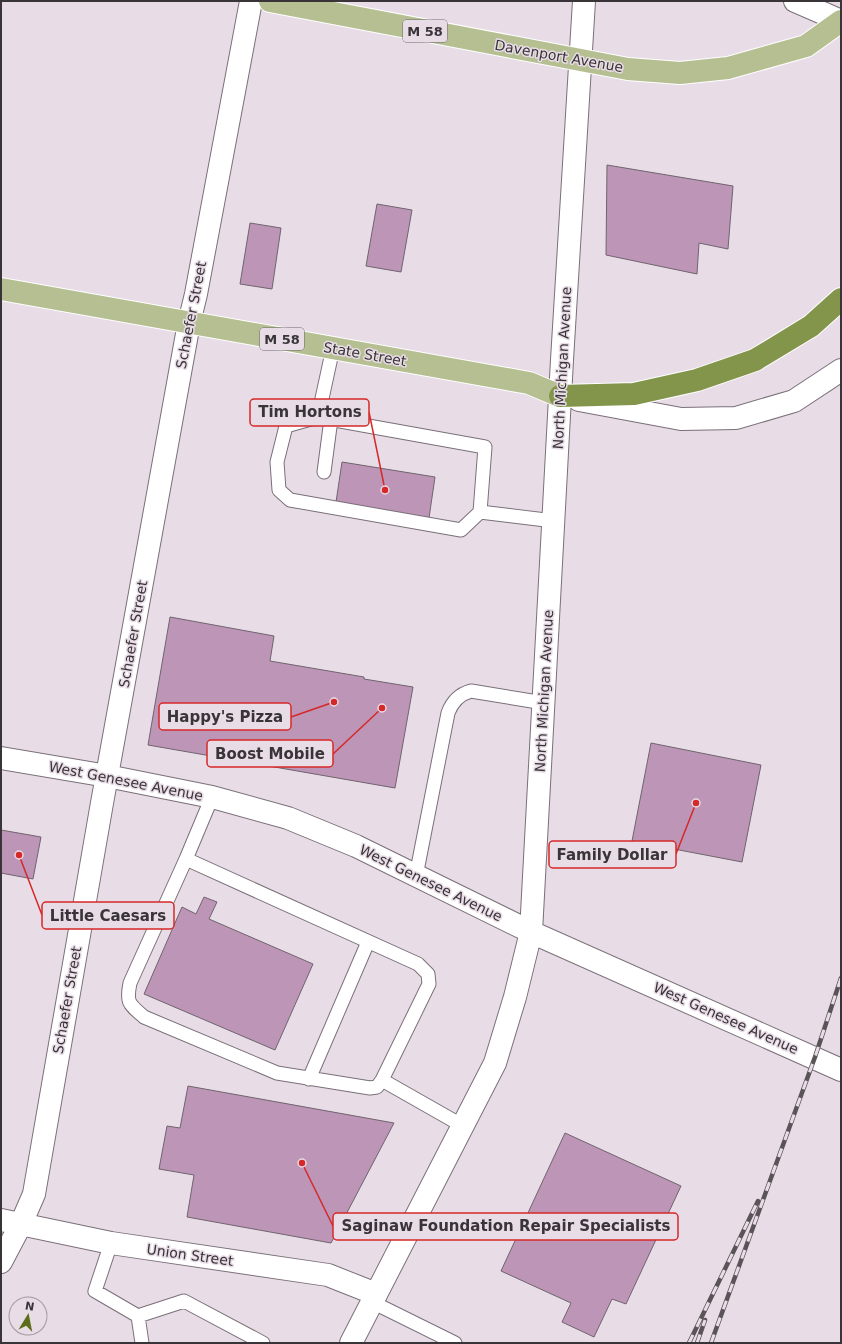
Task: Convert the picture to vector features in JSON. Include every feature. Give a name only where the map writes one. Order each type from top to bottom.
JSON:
[{"type":"highway","points":[[560,396],[634,394],[697,380],[755,360],[811,326],[841,299]]},
{"type":"main road","name":"Schaefer Street","points":[[1,1262],[11,1222],[34,1194],[107,776],[189,323],[251,1]]},
{"type":"main road","name":"Davenport Avenue","points":[[270,1],[580,61],[628,69],[680,73],[728,68],[806,46],[841,21]]},
{"type":"main road","name":"North Michigan Avenue","points":[[351,1343],[495,1064],[516,997],[531,932],[560,396],[584,1]]},
{"type":"main road","name":"Davenport Avenue","points":[[795,1],[841,21]]},
{"type":"main road","name":"State Street","points":[[1,290],[529,383],[560,396]]},
{"type":"main road","points":[[560,396],[681,419],[736,418],[794,401],[841,370]]},
{"type":"main road","name":"West Genesee Avenue","points":[[1,758],[107,776],[212,797],[288,818],[356,846],[531,932],[841,1070]]},
{"type":"main road","name":"Union Street","points":[[11,1222],[111,1243],[328,1275],[374,1298]]},
{"type":"lane","points":[[324,472],[325,418],[333,348]]},
{"type":"lane","points":[[325,418],[485,447],[480,512],[461,530],[290,500],[279,490],[278,462],[286,426],[325,418]]},
{"type":"lane","points":[[480,512],[554,521]]},
{"type":"lane","points":[[416,876],[450,707],[463,694],[471,691],[544,703]]},
{"type":"lane","points":[[186,860],[418,964],[428,974],[429,984],[382,1080],[377,1087],[370,1088],[277,1073],[144,1017],[131,1006],[128,994],[130,983],[186,860],[212,797]]},
{"type":"lane","points":[[309,1079],[368,942]]},
{"type":"lane","points":[[382,1080],[463,1126]]},
{"type":"lane","points":[[111,1243],[95,1291],[138,1316],[184,1301],[263,1343]]},
{"type":"lane","points":[[374,1298],[455,1343]]},
{"type":"lane","points":[[138,1316],[142,1343]]},
{"type":"building","points":[[607,165],[733,186],[728,249],[699,243],[697,274],[606,255]]},
{"type":"building","points":[[377,204],[412,210],[401,272],[366,266]]},
{"type":"building","points":[[250,223],[281,228],[272,289],[240,284]]},
{"type":"building","points":[[342,462],[435,477],[429,518],[336,502]]},
{"type":"building","points":[[170,617],[274,636],[270,661],[413,687],[395,788],[148,745]]},
{"type":"building","points":[[651,743],[761,765],[742,862],[632,841]]},
{"type":"building","points":[[1,830],[41,837],[33,879],[1,873]]},
{"type":"building","points":[[204,897],[217,902],[209,919],[313,964],[275,1050],[144,994],[182,907],[196,914]]},
{"type":"building","points":[[188,1086],[394,1123],[331,1243],[187,1217],[194,1175],[159,1169],[167,1126],[180,1128]]},
{"type":"building","points":[[565,1133],[681,1186],[626,1304],[612,1299],[594,1337],[562,1322],[571,1303],[501,1271]]},
{"type":"railway","points":[[711,1343],[815,1057],[841,978]]},
{"type":"railway","points":[[689,1343],[758,1201]]},
{"type":"railway","points":[[697,1343],[705,1320]]},
{"type":"place","name":"Tim Hortons","points":[[385,490]]},
{"type":"place","name":"Happy's Pizza","points":[[334,702]]},
{"type":"place","name":"Boost Mobile","points":[[382,708]]},
{"type":"place","name":"Family Dollar","points":[[696,803]]},
{"type":"place","name":"Little Caesars","points":[[19,855]]},
{"type":"place","name":"Saginaw Foundation Repair Specialists","points":[[302,1163]]}]
